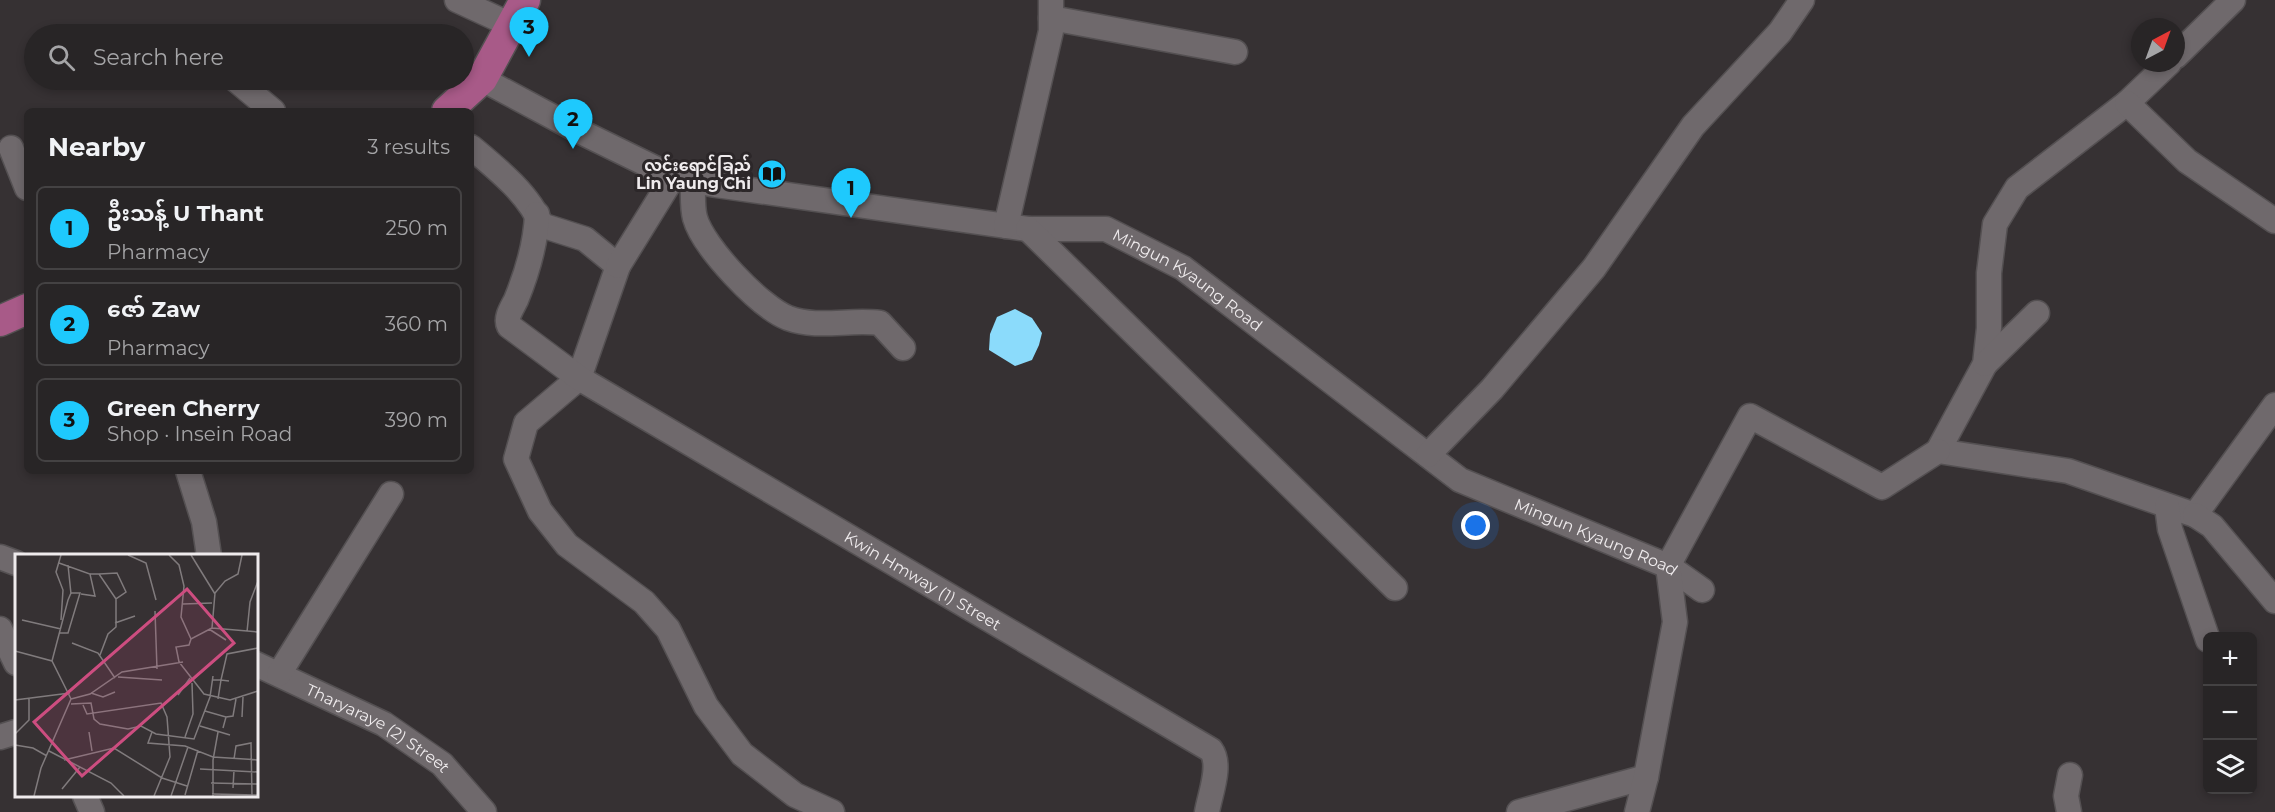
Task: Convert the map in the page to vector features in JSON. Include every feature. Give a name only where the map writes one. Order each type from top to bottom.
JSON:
[{"type":"main road","points":[[474,86],[482,79],[518,12]]},
{"type":"main road","points":[[450,108],[470,90]]},
{"type":"main road","points":[[0,321],[24,310]]},
{"type":"street","points":[[457,0],[518,12]]},
{"type":"street","points":[[1428,455],[1492,389],[1594,268],[1693,126],[1780,32],[1802,0]]},
{"type":"street","points":[[2185,47],[2233,0]]},
{"type":"street","points":[[1235,52],[1051,9],[1051,31],[1017,228],[1395,588]]},
{"type":"street","points":[[1986,364],[1989,328],[1989,273],[1995,224],[2017,188],[2127,103],[2160,72]]},
{"type":"street","name":"Mingun Kyaung Road","points":[[482,79],[581,132],[683,179],[1017,228],[1106,230],[1183,268],[1460,480],[1668,566],[1702,590]]},
{"type":"street","points":[[248,90],[269,108]]},
{"type":"street","points":[[2127,103],[2187,161],[2275,221]]},
{"type":"street","points":[[11,148],[24,180]]},
{"type":"street","points":[[474,149],[500,171],[537,214],[541,225],[585,239],[618,266]]},
{"type":"street","points":[[683,179],[618,266],[579,378],[526,423],[516,459],[540,511],[567,545],[644,602],[668,629],[706,706],[741,754],[795,795],[832,812]]},
{"type":"street","points":[[683,179],[704,237],[731,271],[760,300],[788,318],[825,324],[861,320],[880,322],[903,348]]},
{"type":"street","name":"Kwin Hmway (1) Street","points":[[537,214],[536,235],[507,323],[579,378],[1211,750],[1216,757],[1215,773],[1207,812]]},
{"type":"street","points":[[1637,812],[1646,777],[1675,622],[1668,566],[1750,416],[1882,487],[1938,450],[1986,364],[2037,313]]},
{"type":"street","points":[[2195,515],[2275,405]]},
{"type":"street","points":[[1938,450],[2068,471],[2195,515],[2212,526],[2275,601]]},
{"type":"street","points":[[189,474],[204,522],[210,554]]},
{"type":"street","points":[[279,675],[391,494]]},
{"type":"street","points":[[2167,506],[2170,530],[2205,632]]},
{"type":"street","points":[[0,557],[15,563]]},
{"type":"street","points":[[0,629],[15,661]]},
{"type":"street","name":"Tharyaraye (2) Street","points":[[258,665],[384,724],[442,764],[484,812]]},
{"type":"street","points":[[0,736],[15,732]]},
{"type":"street","points":[[2069,812],[2066,796],[2070,774]]},
{"type":"street","points":[[1519,812],[1646,777]]},
{"type":"street","points":[[86,797],[92,812]]},
{"type":"building","points":[[1015,309],[1032,318],[1042,333],[1032,360],[1015,366],[989,350],[990,334],[997,317]]},
{"type":"place","name":"Green Cherry","points":[[529,57]]},
{"type":"place","name":"ဇော် Zaw","points":[[573,149]]},
{"type":"place","name":"လင်းရောင်ခြည် Lin Yaung Chi","points":[[772,174]]},
{"type":"place","name":"ဦးသန့် U Thant","points":[[851,218]]}]
